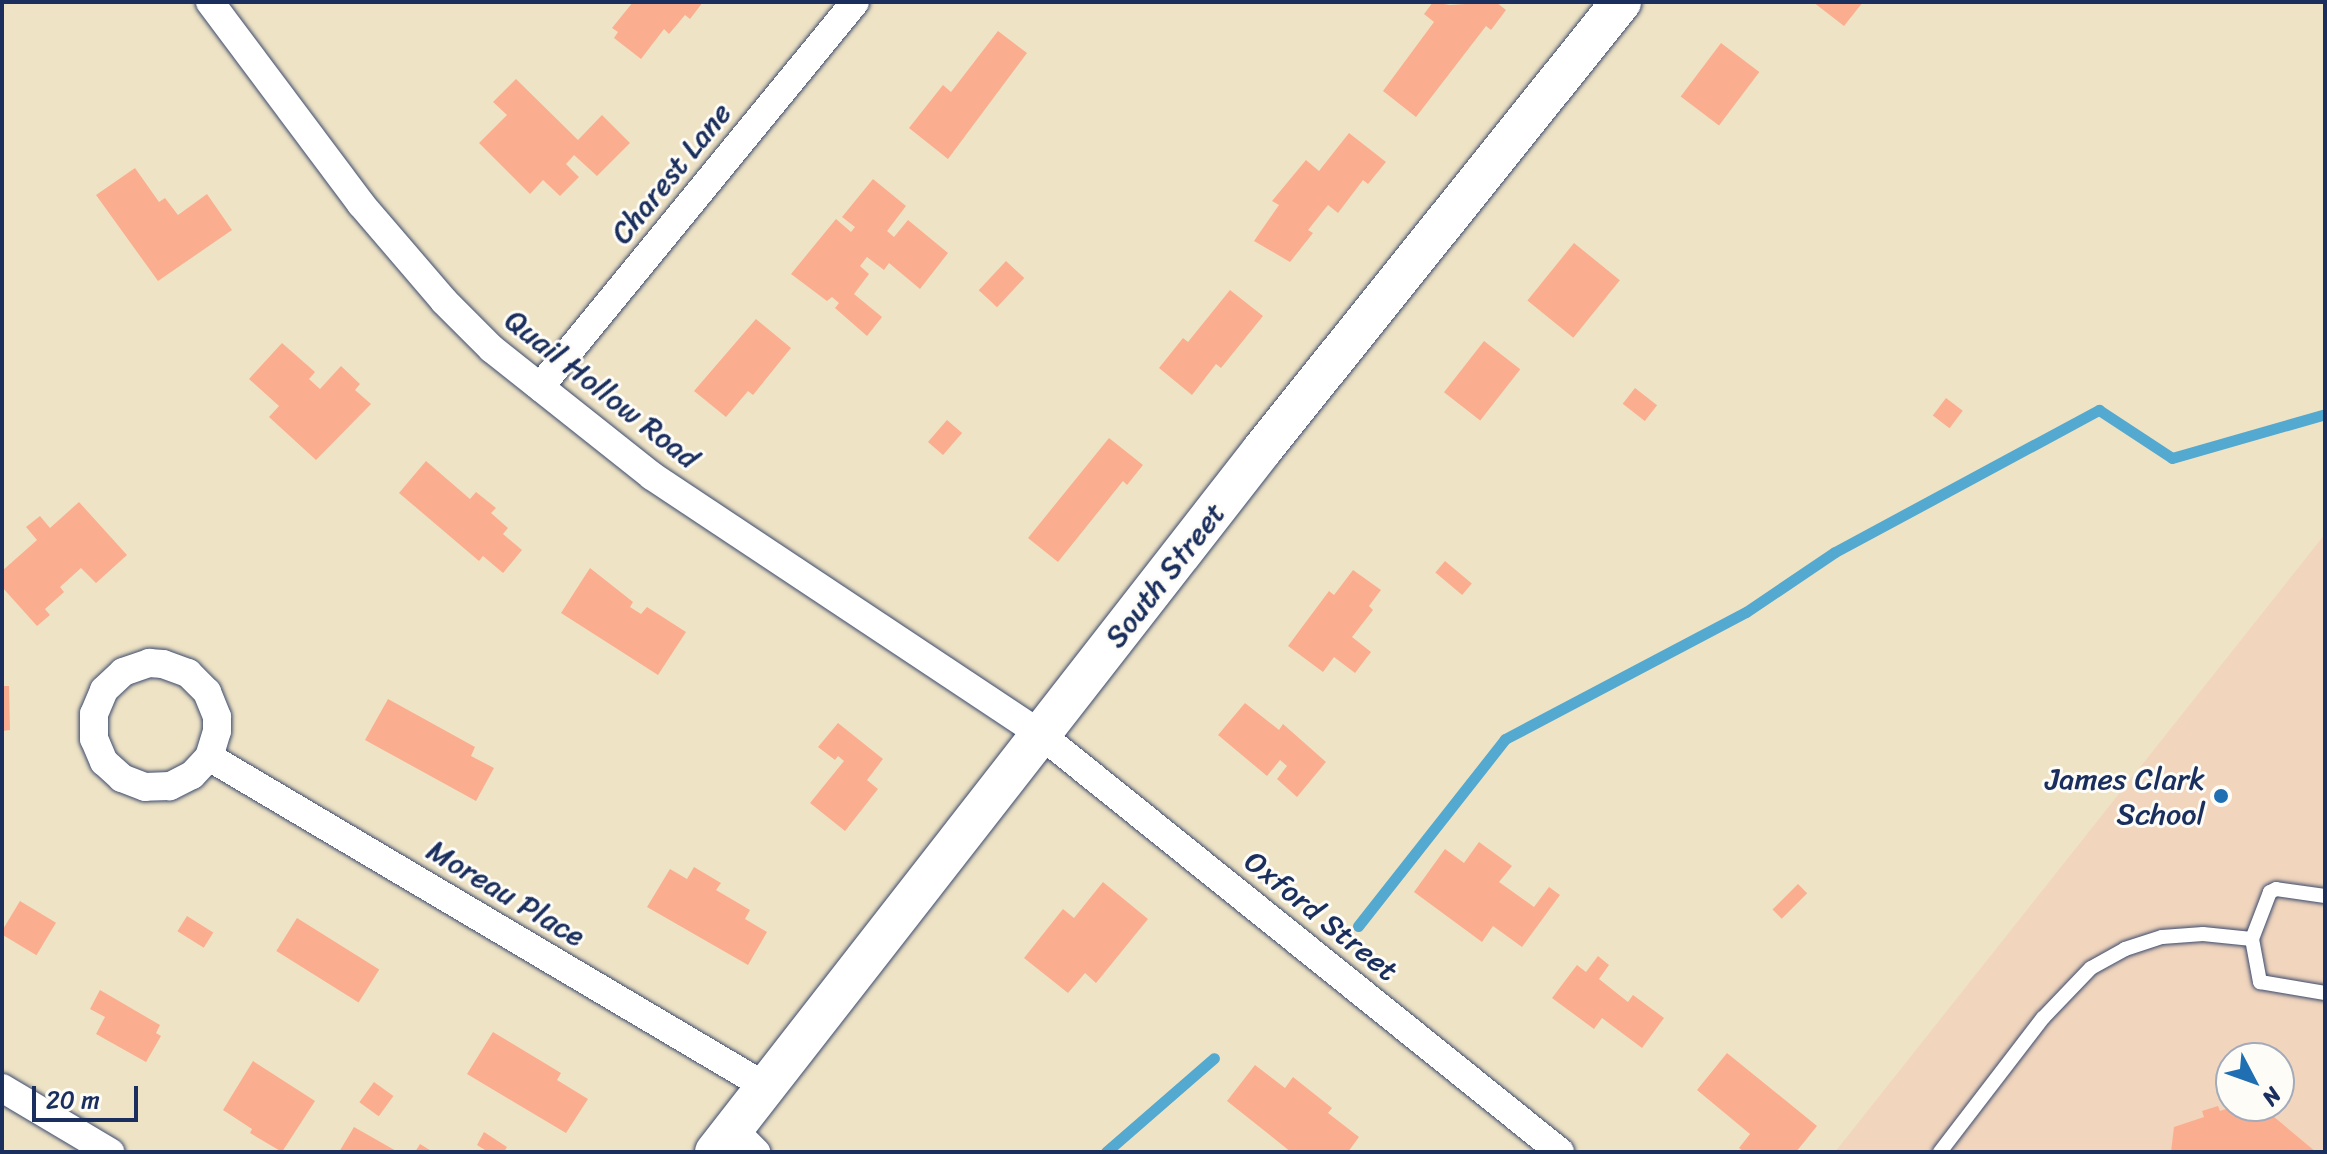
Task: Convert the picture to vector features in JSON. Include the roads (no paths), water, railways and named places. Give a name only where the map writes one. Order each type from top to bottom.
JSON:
[{"type":"street","name":"Quail Hollow Road","points":[[210,2],[361,204],[444,301],[492,349],[652,476],[1040,734]]},
{"type":"street","name":"Charest Lane","points":[[540,387],[855,2]]},
{"type":"street","name":"South Street","points":[[735,1144],[768,1088],[1040,734],[1621,2]]},
{"type":"street","points":[[149,663],[163,664],[188,673],[207,692],[217,717],[217,731],[209,757],[192,775],[170,786],[145,787],[122,778],[104,762],[94,739],[94,714],[104,690],[123,672],[149,663]]},
{"type":"street","name":"Oxford Street","points":[[1040,734],[1560,1152]]},
{"type":"street","name":"Moreau Place","points":[[209,757],[768,1088]]},
{"type":"street","points":[[2,1088],[110,1152]]},
{"type":"lane","points":[[2325,896],[2276,889],[2270,892],[2252,939],[2260,982],[2325,993]]},
{"type":"lane","points":[[1940,1152],[2026,1038],[2073,983],[2091,968],[2125,949],[2162,937],[2203,934],[2252,939]]},
{"type":"waterway","points":[[1358,926],[1505,739],[1746,612],[1835,552],[2099,410],[2172,458],[2325,414]]},
{"type":"waterway","points":[[1106,1152],[1214,1058]]},
{"type":"place","name":"James Clark School","points":[[2221,796]]}]
